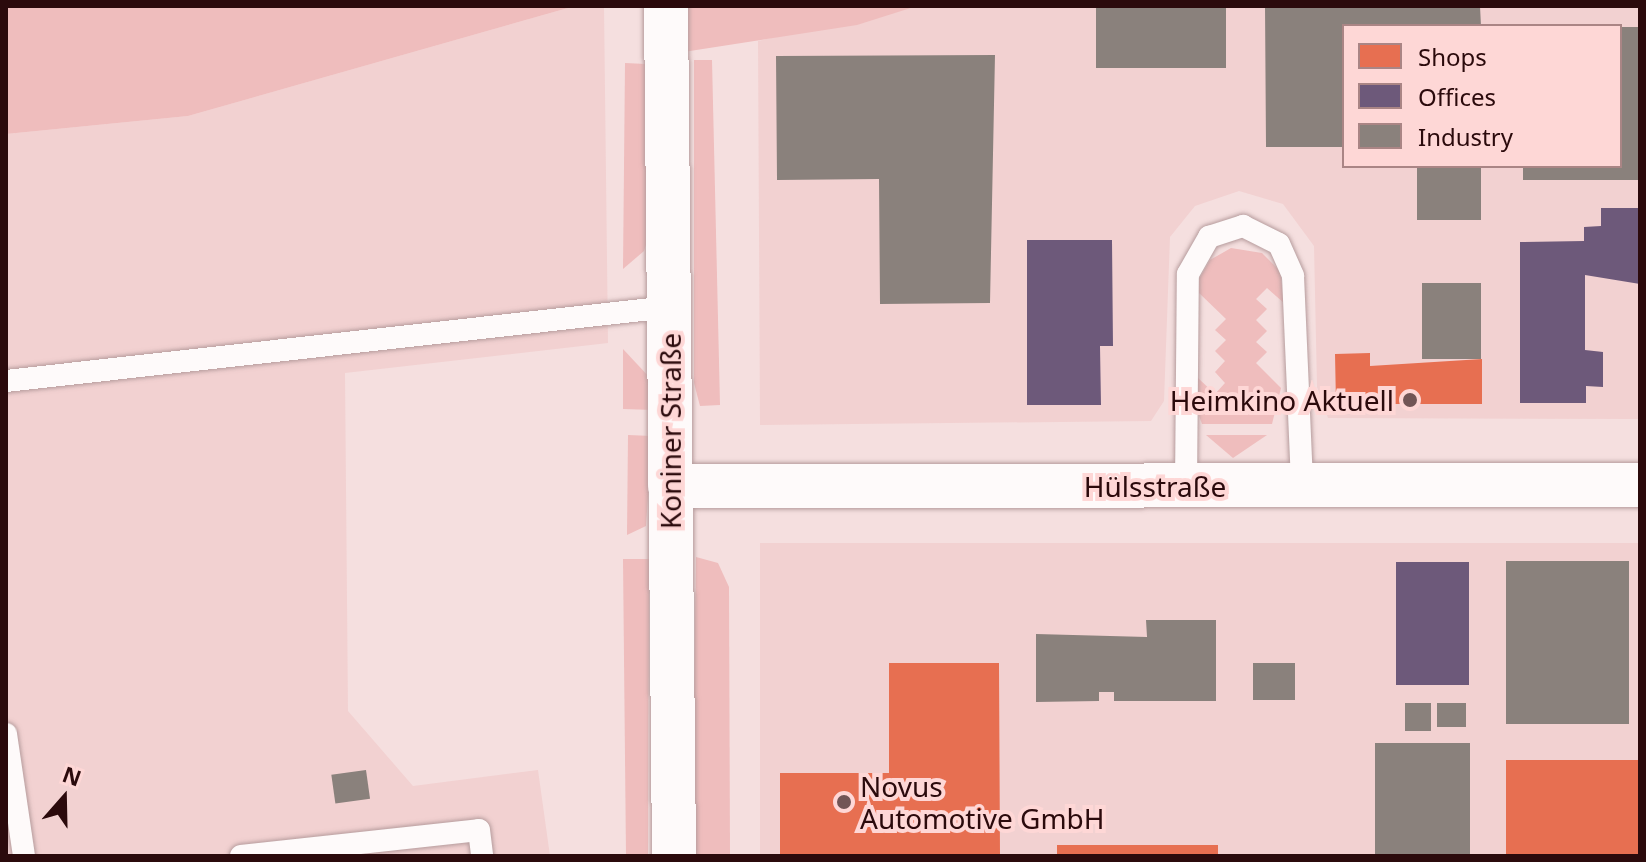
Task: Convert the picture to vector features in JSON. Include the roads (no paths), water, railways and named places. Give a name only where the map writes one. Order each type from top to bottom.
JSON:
[{"type":"street","name":"Koniner Straße","points":[[666,6],[674,856]]},
{"type":"street","name":"Hülsstraße","points":[[670,486],[1640,485]]},
{"type":"lane","points":[[1186,486],[1188,274],[1209,237],[1243,226],[1279,244],[1293,276],[1302,486]]},
{"type":"lane","points":[[6,381],[669,307]]},
{"type":"lane","points":[[6,734],[24,856]]},
{"type":"lane","points":[[241,856],[479,830],[482,856]]},
{"type":"place","name":"Heimkino Aktuell","points":[[1410,400]]},
{"type":"place","name":"Novus Automotive GmbH","points":[[844,802]]}]
